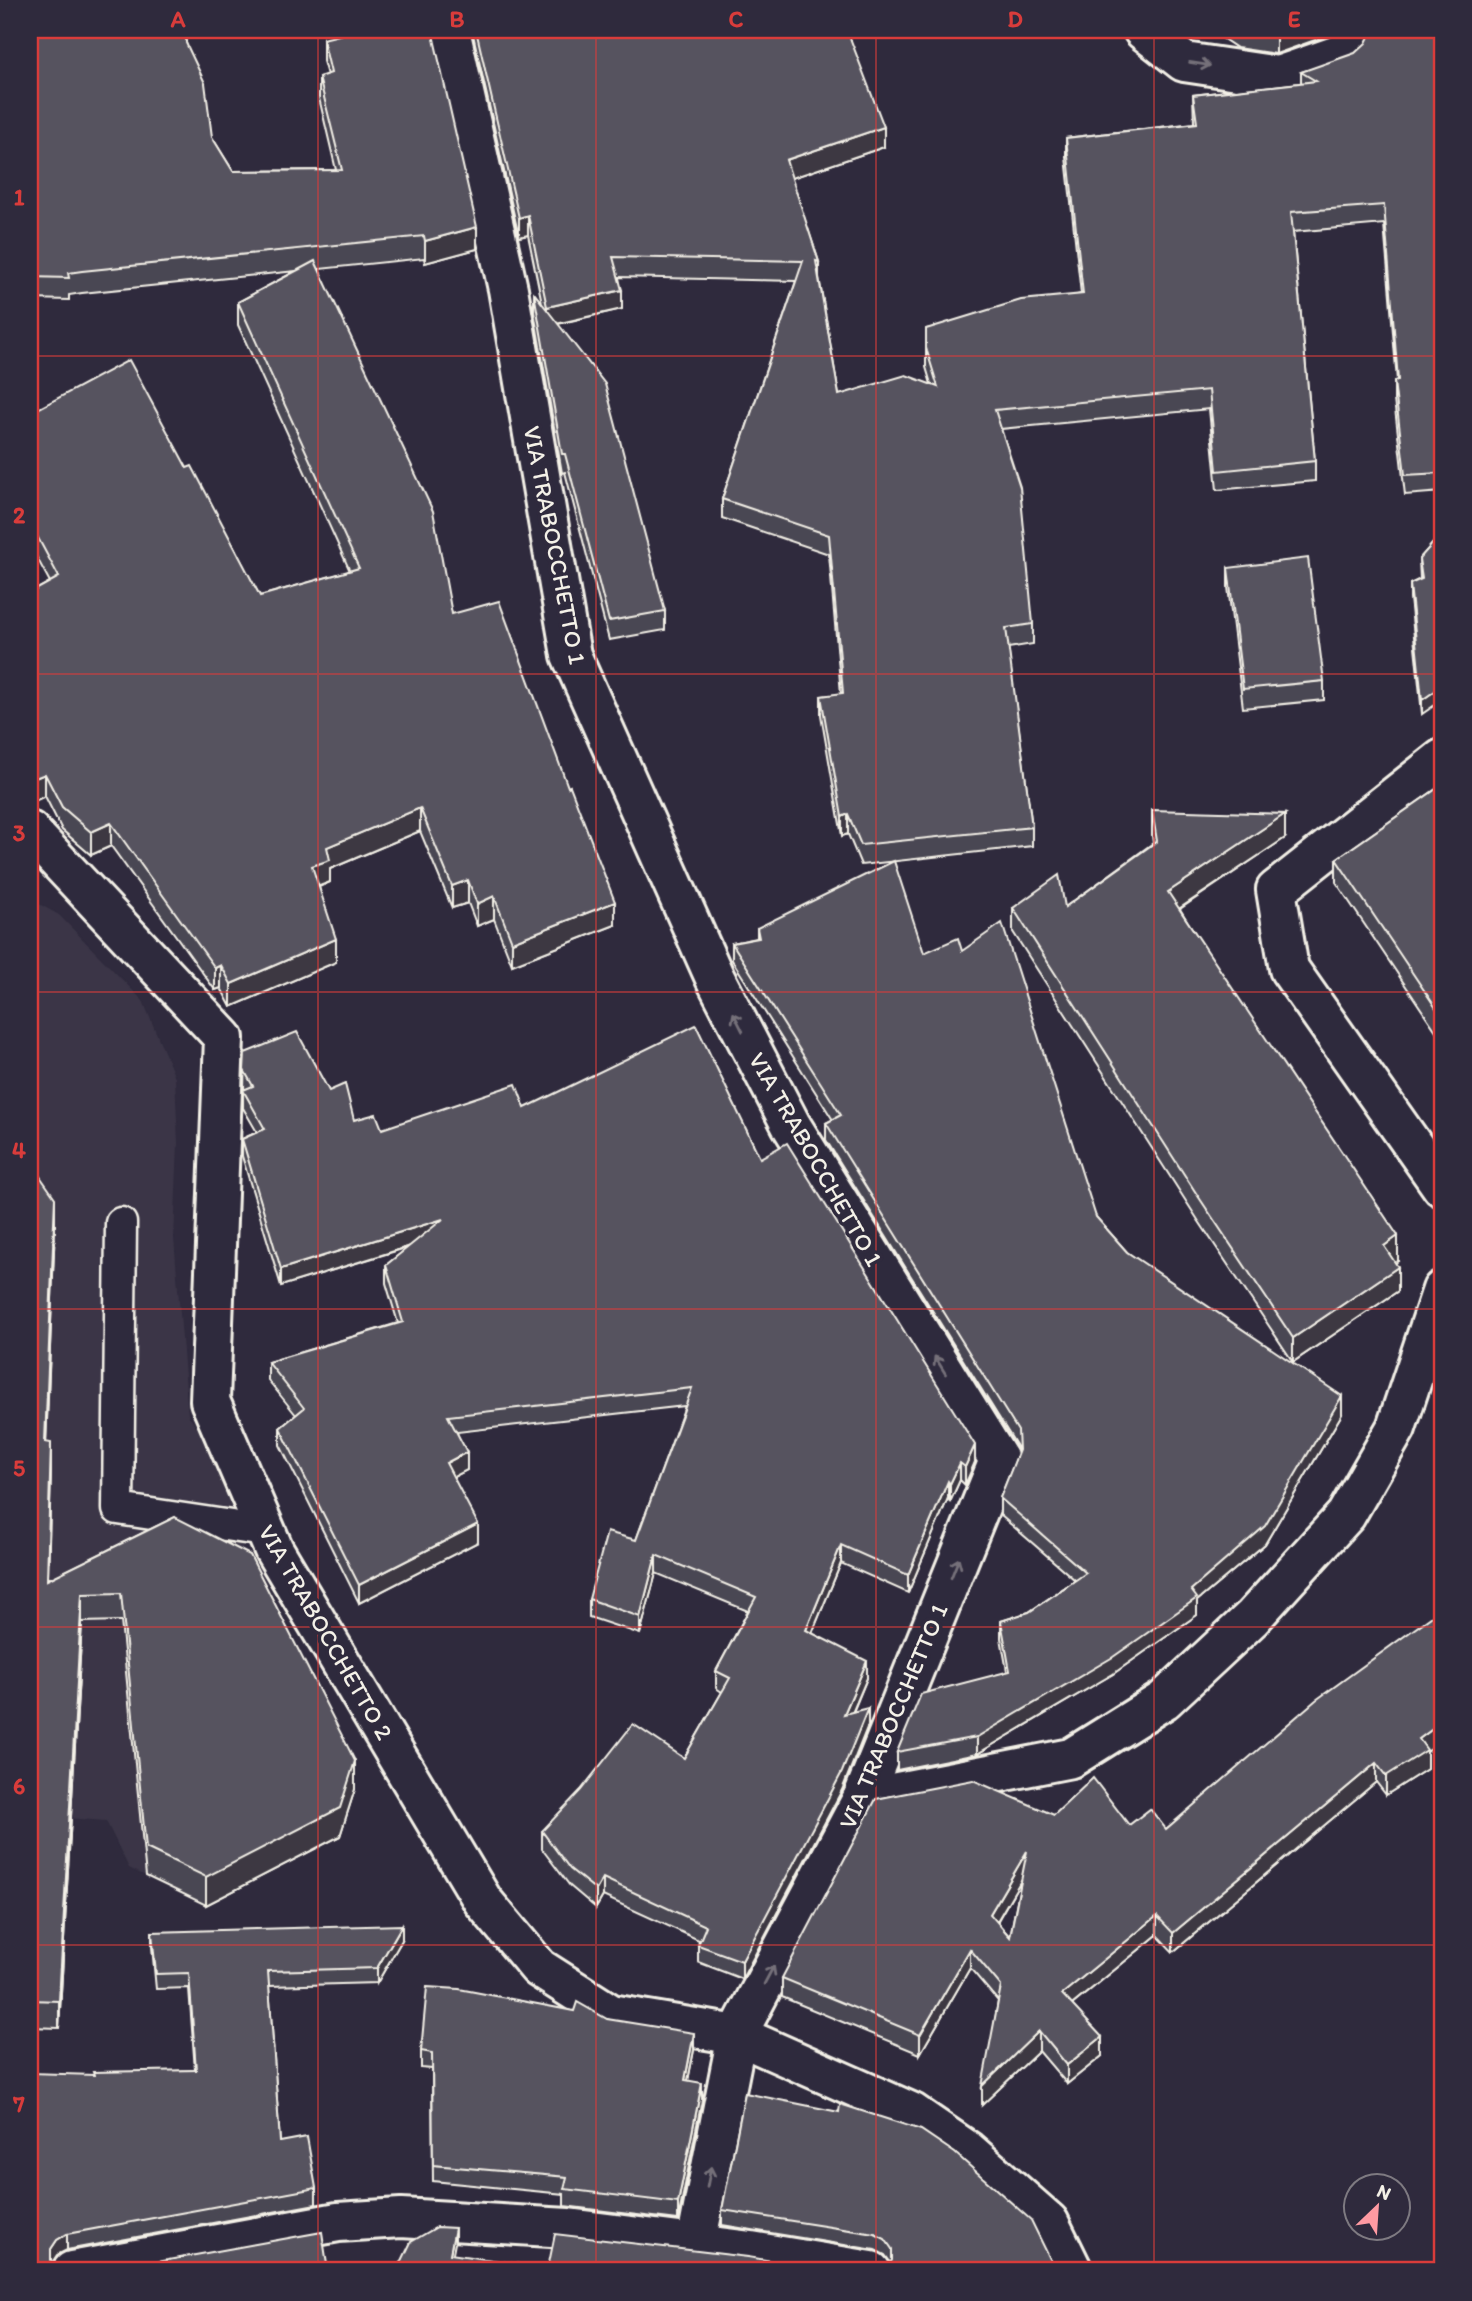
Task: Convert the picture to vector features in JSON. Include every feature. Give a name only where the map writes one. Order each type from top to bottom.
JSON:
[{"type":"street","name":"VIA TRABOCCHETTO 1","points":[[450,30],[508,289],[571,655],[715,978],[791,1125],[999,1460],[862,1799],[737,2035],[696,2244]]},
{"type":"street","points":[[1143,30],[1184,62],[1278,76],[1347,52],[1359,30]]},
{"type":"street","points":[[1442,759],[1276,890],[1289,969],[1442,1187]]},
{"type":"street","name":"VIA TRABOCCHETTO 2","points":[[30,831],[224,1038],[210,1401],[265,1531],[483,1901],[539,1968],[611,2014],[737,2035],[912,2112],[968,2151],[1049,2222],[1073,2271]]},
{"type":"street","points":[[862,1799],[1071,1758],[1164,1700],[1252,1618],[1346,1515],[1396,1428],[1442,1290]]},
{"type":"street","points":[[72,2271],[338,2222],[401,2218],[568,2228],[696,2244],[749,2261],[871,2271]]},
{"type":"lane","points":[[121,1223],[118,1509],[265,1531]]},
{"type":"shaded area","points":[[30,899],[59,915],[143,1001],[175,1078],[178,1143],[174,1238],[188,1415],[224,1465],[250,1583],[355,1789],[340,1835],[206,1905],[129,1868],[106,1821],[42,1816],[30,1585]]},
{"type":"building","points":[[30,30],[186,30],[186,43],[205,83],[212,137],[233,171],[342,170],[319,77],[331,73],[323,39],[359,30],[432,30],[477,227],[425,241],[424,236],[82,271],[68,273],[69,278],[30,277]]},
{"type":"building","points":[[476,30],[847,30],[884,127],[786,160],[819,262],[816,261],[839,395],[906,375],[938,387],[926,348],[926,329],[1021,300],[1083,294],[1066,138],[1197,123],[1193,95],[1316,81],[1301,72],[1355,53],[1366,43],[1372,30],[1442,30],[1442,473],[1405,475],[1394,381],[1398,380],[1384,205],[1291,212],[1315,461],[1217,471],[1209,390],[995,410],[1020,487],[1033,624],[1006,628],[1032,827],[861,845],[848,814],[842,817],[821,696],[843,693],[829,535],[722,499],[803,261],[613,257],[622,290],[547,307],[528,215],[519,218]]},
{"type":"building","points":[[1247,30],[1288,30],[1276,34]]},
{"type":"building","points":[[315,261],[433,511],[452,614],[499,601],[568,787],[570,786],[615,902],[512,942],[494,896],[477,904],[468,880],[452,886],[420,808],[327,847],[330,860],[312,866],[336,939],[231,984],[221,965],[215,968],[111,823],[91,832],[62,807],[45,774],[30,780],[30,593],[59,577],[30,523],[30,413],[129,360],[187,468],[192,466],[260,596],[359,568],[238,302]]},
{"type":"building","points":[[534,293],[605,384],[665,611],[609,621],[565,454],[562,454]]},
{"type":"building","points":[[1442,533],[1442,686],[1422,700],[1410,584],[1422,579],[1419,559]]},
{"type":"building","points":[[1308,558],[1324,681],[1243,689],[1228,568]]},
{"type":"building","points":[[1442,785],[1442,1017],[1336,859]]},
{"type":"building","points":[[1152,810],[1285,814],[1168,892],[1398,1236],[1384,1246],[1398,1267],[1293,1338],[1198,1196],[1013,908],[1059,875],[1065,907],[1157,841]]},
{"type":"building","points":[[894,861],[924,953],[958,938],[962,951],[1002,923],[1096,1217],[1127,1252],[1342,1396],[1265,1526],[1191,1590],[1197,1598],[1113,1657],[977,1737],[897,1752],[921,1694],[1010,1671],[1001,1621],[1029,1612],[1086,1573],[1000,1498],[1019,1450],[1018,1431],[826,1123],[841,1115],[732,943],[759,938],[757,928]]},
{"type":"building","points":[[696,1025],[760,1158],[787,1143],[975,1445],[965,1467],[960,1463],[950,1484],[948,1481],[908,1575],[841,1545],[806,1630],[867,1661],[844,1714],[868,1708],[842,1772],[742,1961],[698,1945],[706,1926],[603,1878],[596,1890],[570,1869],[542,1831],[581,1790],[633,1724],[684,1758],[730,1678],[716,1671],[756,1597],[656,1555],[640,1617],[589,1599],[607,1532],[636,1540],[692,1388],[448,1416],[467,1452],[446,1463],[478,1524],[359,1585],[280,1428],[304,1408],[268,1362],[403,1322],[386,1265],[443,1219],[281,1269],[242,1139],[265,1129],[243,1090],[253,1086],[244,1070],[245,1053],[297,1032],[329,1091],[345,1084],[354,1120],[376,1114],[382,1129],[516,1084],[525,1108]]},
{"type":"building","points":[[30,1162],[55,1198],[45,1442],[51,1443],[47,1580],[175,1517],[250,1555],[355,1761],[340,1808],[206,1877],[146,1848],[121,1593],[82,1594],[59,2001],[30,2000]]},
{"type":"building","points":[[1442,1609],[1442,1722],[1419,1739],[1427,1750],[1386,1776],[1376,1763],[1173,1933],[1157,1916],[1062,1994],[1102,2037],[1067,2065],[1039,2031],[982,2086],[1001,1986],[970,1949],[920,2035],[782,1978],[876,1799],[973,1780],[1054,1815],[1093,1778],[1129,1825],[1150,1809],[1166,1829],[1316,1700]],"holes":[[[1027,1851],[1010,1937],[990,1914]]]},
{"type":"building","points":[[402,1925],[377,1968],[268,1971],[280,2142],[307,2137],[316,2188],[67,2234],[57,2240],[51,2249],[51,2260],[57,2271],[30,2271],[30,2073],[94,2075],[93,2072],[196,2070],[189,1973],[156,1974],[152,1932]]},
{"type":"building","points":[[427,1987],[459,1989],[574,2011],[577,2002],[607,2019],[694,2033],[685,2080],[702,2083],[678,2203],[564,2189],[567,2177],[433,2165],[432,2053],[421,2051]]},
{"type":"building","points":[[745,2093],[839,2112],[840,2104],[921,2130],[955,2153],[1031,2220],[1053,2265],[1059,2271],[886,2271],[892,2260],[892,2249],[885,2239],[875,2234],[722,2210]]},
{"type":"building","points":[[437,2227],[455,2228],[450,2254],[548,2268],[555,2234],[748,2257],[832,2271],[397,2271],[411,2242]]},
{"type":"building","points":[[322,2232],[328,2271],[108,2271]]}]
